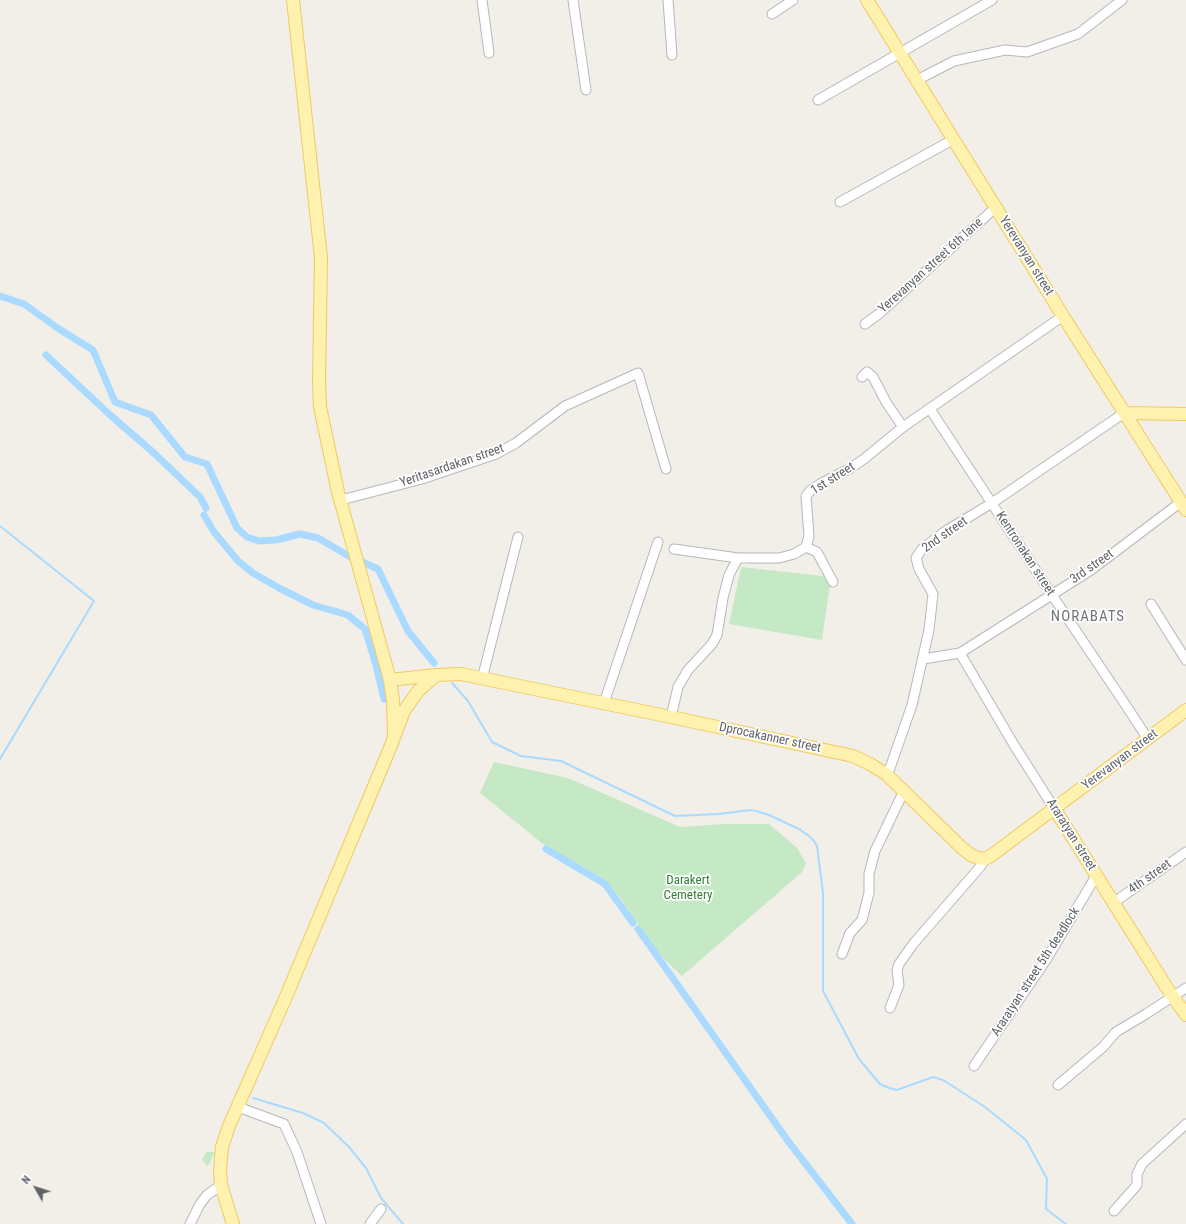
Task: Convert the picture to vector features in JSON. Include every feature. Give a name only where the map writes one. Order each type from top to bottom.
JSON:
[{"type":"main road","points":[[293,0],[321,258],[320,407],[341,500],[390,680],[394,735]]},
{"type":"main road","name":"Yerevanyan street","points":[[867,0],[1183,506]]},
{"type":"main road","points":[[1124,413],[1186,414]]},
{"type":"main road","name":"Dprocakanner street","points":[[390,680],[461,674],[852,756],[870,764],[886,774],[962,848],[971,855],[985,859]]},
{"type":"main road","points":[[233,1224],[221,1185],[220,1171],[222,1147],[390,748],[404,711],[418,691],[436,675]]},
{"type":"main road","name":"Yerevanyan street","points":[[1054,808],[1186,710]]},
{"type":"main road","points":[[985,859],[1054,808]]},
{"type":"main road","name":"Araratyan street","points":[[1054,808],[1113,903],[1186,1014]]},
{"type":"street","points":[[482,0],[489,53]]},
{"type":"street","points":[[573,0],[586,90]]},
{"type":"street","points":[[668,0],[672,55]]},
{"type":"street","points":[[772,14],[793,0]]},
{"type":"street","points":[[917,80],[954,61],[1005,50],[1027,52],[1078,34],[1122,0]]},
{"type":"street","points":[[818,100],[989,1]]},
{"type":"street","points":[[840,202],[954,139]]},
{"type":"street","name":"Yerevanyan street 6th lane","points":[[865,324],[880,313],[996,207]]},
{"type":"street","name":"1st street","points":[[806,547],[809,536],[806,496],[811,490],[864,459],[903,427],[1063,316]]},
{"type":"street","points":[[862,378],[868,372],[873,377],[886,402],[903,427]]},
{"type":"street","name":"Yeritasardakan street","points":[[341,500],[422,479],[496,454],[516,443],[565,406],[638,374],[666,469]]},
{"type":"street","name":"Kentronakan street","points":[[930,409],[1148,739]]},
{"type":"street","name":"2nd street","points":[[886,774],[890,768],[912,704],[929,630],[933,594],[919,569],[916,558],[922,549],[944,532],[992,503],[1124,413]]},
{"type":"street","name":"3rd street","points":[[960,653],[1091,570],[1183,506]]},
{"type":"street","points":[[482,679],[518,538]]},
{"type":"street","points":[[604,703],[658,542]]},
{"type":"street","points":[[674,549],[738,558],[779,558],[794,554],[806,547],[817,552],[833,582]]},
{"type":"street","points":[[671,717],[678,687],[688,670],[712,644],[717,635],[723,598],[729,575],[738,558]]},
{"type":"street","points":[[1151,604],[1186,660]]},
{"type":"street","points":[[923,659],[960,653]]},
{"type":"street","name":"Araratyan street","points":[[960,653],[1010,738],[1054,808]]},
{"type":"street","points":[[842,954],[850,933],[862,920],[869,892],[869,874],[875,851],[901,797],[905,792]]},
{"type":"street","name":"4th street","points":[[1113,903],[1186,852]]},
{"type":"street","points":[[890,1008],[899,985],[897,970],[899,964],[914,943],[980,867],[985,859]]},
{"type":"street","name":"Araratyan street 5th deadlock","points":[[974,1066],[1046,960],[1096,876]]},
{"type":"street","points":[[1058,1085],[1103,1047],[1116,1032],[1174,997],[1186,988]]},
{"type":"street","points":[[238,1107],[284,1124],[297,1152],[321,1224]]},
{"type":"street","points":[[1114,1211],[1136,1184],[1142,1164],[1186,1124]]},
{"type":"street","points":[[190,1224],[200,1204],[207,1195],[221,1185]]},
{"type":"street","points":[[370,1224],[381,1209]]},
{"type":"green space","points":[[741,567],[831,577],[822,640],[729,624]]},
{"type":"green space","name":"Darakert Cemetery","points":[[494,762],[568,778],[680,827],[724,824],[769,824],[797,848],[806,863],[802,872],[682,976],[657,952],[620,898],[604,879],[543,844],[480,793]]},
{"type":"green space","points":[[206,1152],[215,1152],[208,1166],[202,1160]]},
{"type":"waterway","points":[[0,296],[24,304],[59,329],[93,350],[115,402],[151,415],[185,457],[207,464],[237,528],[247,537],[259,541],[276,540],[300,534],[318,538],[347,555],[378,569],[408,631],[434,663]]},
{"type":"waterway","points":[[46,355],[200,497],[206,508]]},
{"type":"waterway","points":[[204,515],[214,532],[238,561],[253,573],[313,605],[348,615],[365,629],[384,699]]},
{"type":"waterway","points":[[0,526],[94,601],[0,759]]},
{"type":"waterway","points":[[452,683],[468,701],[492,742],[521,756],[561,761],[675,816],[719,814],[750,810],[769,815],[799,829],[809,836],[817,846],[823,893],[823,991],[859,1059],[880,1084],[889,1088],[897,1090],[933,1077],[943,1080],[985,1107],[1026,1140],[1047,1179],[1046,1209],[1066,1224]]},
{"type":"waterway","points":[[546,849],[605,884],[633,923]]},
{"type":"waterway","points":[[638,929],[788,1141],[852,1224]]},
{"type":"waterway","points":[[253,1098],[303,1113],[324,1123],[349,1147],[366,1168],[381,1198],[403,1224]]},
{"type":"district","name":"NORABATS","points":[[1088,617]]}]
